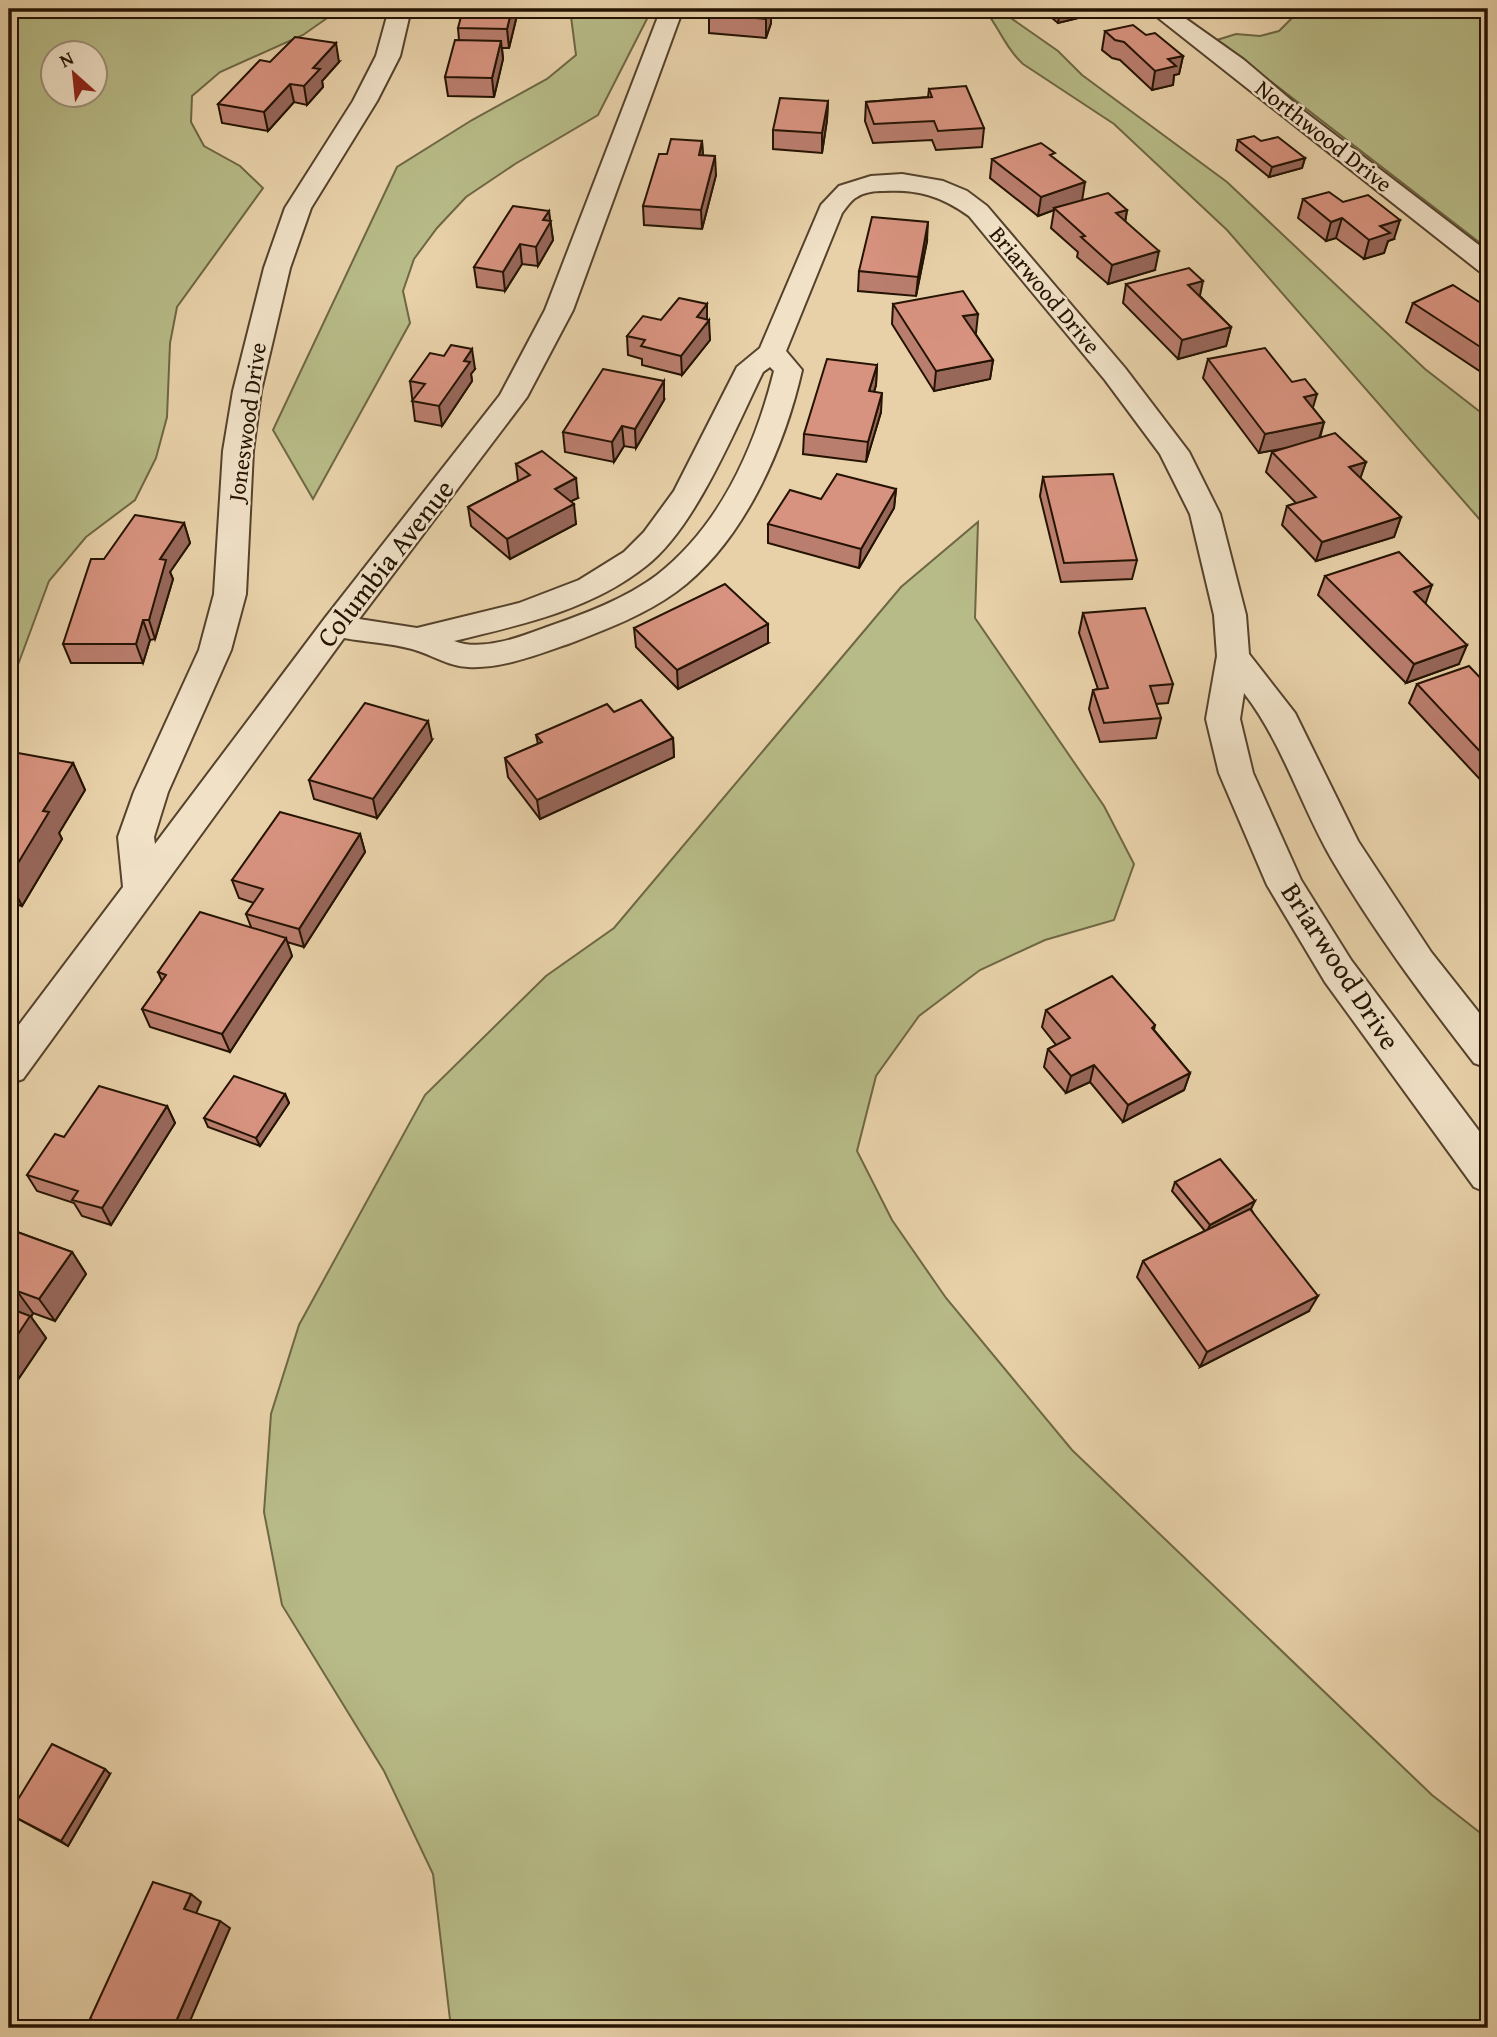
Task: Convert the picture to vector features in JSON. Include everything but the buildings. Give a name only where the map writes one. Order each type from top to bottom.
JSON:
[{"type":"street","name":"Joneswood Drive","points":[[141,890],[136,837],[151,792],[215,650],[230,594],[238,451],[247,391],[277,268],[298,208],[365,101],[388,56],[400,9]]},
{"type":"street","name":"Columbia Avenue","points":[[9,1068],[336,626],[513,397],[559,310],[672,9]]},
{"type":"street","name":"Northwood Drive","points":[[1158,9],[1236,65],[1259,87],[1488,265]]},
{"type":"street","name":"Briarwood Drive","points":[[416,639],[527,612],[590,587],[635,559],[655,539],[688,493],[751,367],[772,352],[830,210],[848,191],[871,184],[902,182],[934,186],[958,196],[978,211],[1035,276],[1174,452],[1205,514],[1230,615],[1233,656],[1223,719],[1236,773],[1285,885],[1338,971],[1488,1175]]},
{"type":"street","name":"Briarwood Drive","points":[[336,626],[416,639],[461,656],[519,648],[611,615],[669,582],[716,533],[750,476],[775,422],[788,370],[772,352]]},
{"type":"street","points":[[1233,656],[1278,713],[1343,849],[1418,963],[1488,1052]]},
{"type":"green space","points":[[9,9],[340,9],[303,35],[220,72],[192,96],[191,122],[204,146],[240,166],[263,188],[177,307],[170,343],[167,417],[156,458],[135,500],[86,537],[49,581],[9,689]]},
{"type":"green space","points":[[570,9],[652,9],[598,115],[515,164],[466,197],[437,228],[414,259],[403,291],[410,323],[313,499],[273,430],[397,167],[472,120],[547,79],[576,55]]},
{"type":"green space","points":[[984,9],[998,9],[1058,51],[1082,75],[1227,182],[1425,369],[1488,418],[1488,529],[1227,230],[1114,124],[1023,64]]},
{"type":"green space","points":[[1301,9],[1488,9],[1488,249],[1217,40],[1236,34],[1260,36],[1279,31]]},
{"type":"green space","points":[[978,522],[975,618],[1104,806],[1134,864],[1114,920],[1045,940],[980,970],[919,1016],[876,1076],[857,1151],[892,1220],[946,1298],[1072,1450],[1432,1795],[1488,1839],[1488,2028],[451,2028],[433,1874],[384,1771],[282,1605],[264,1512],[271,1414],[299,1325],[425,1095],[546,976],[614,928],[901,587]]}]
